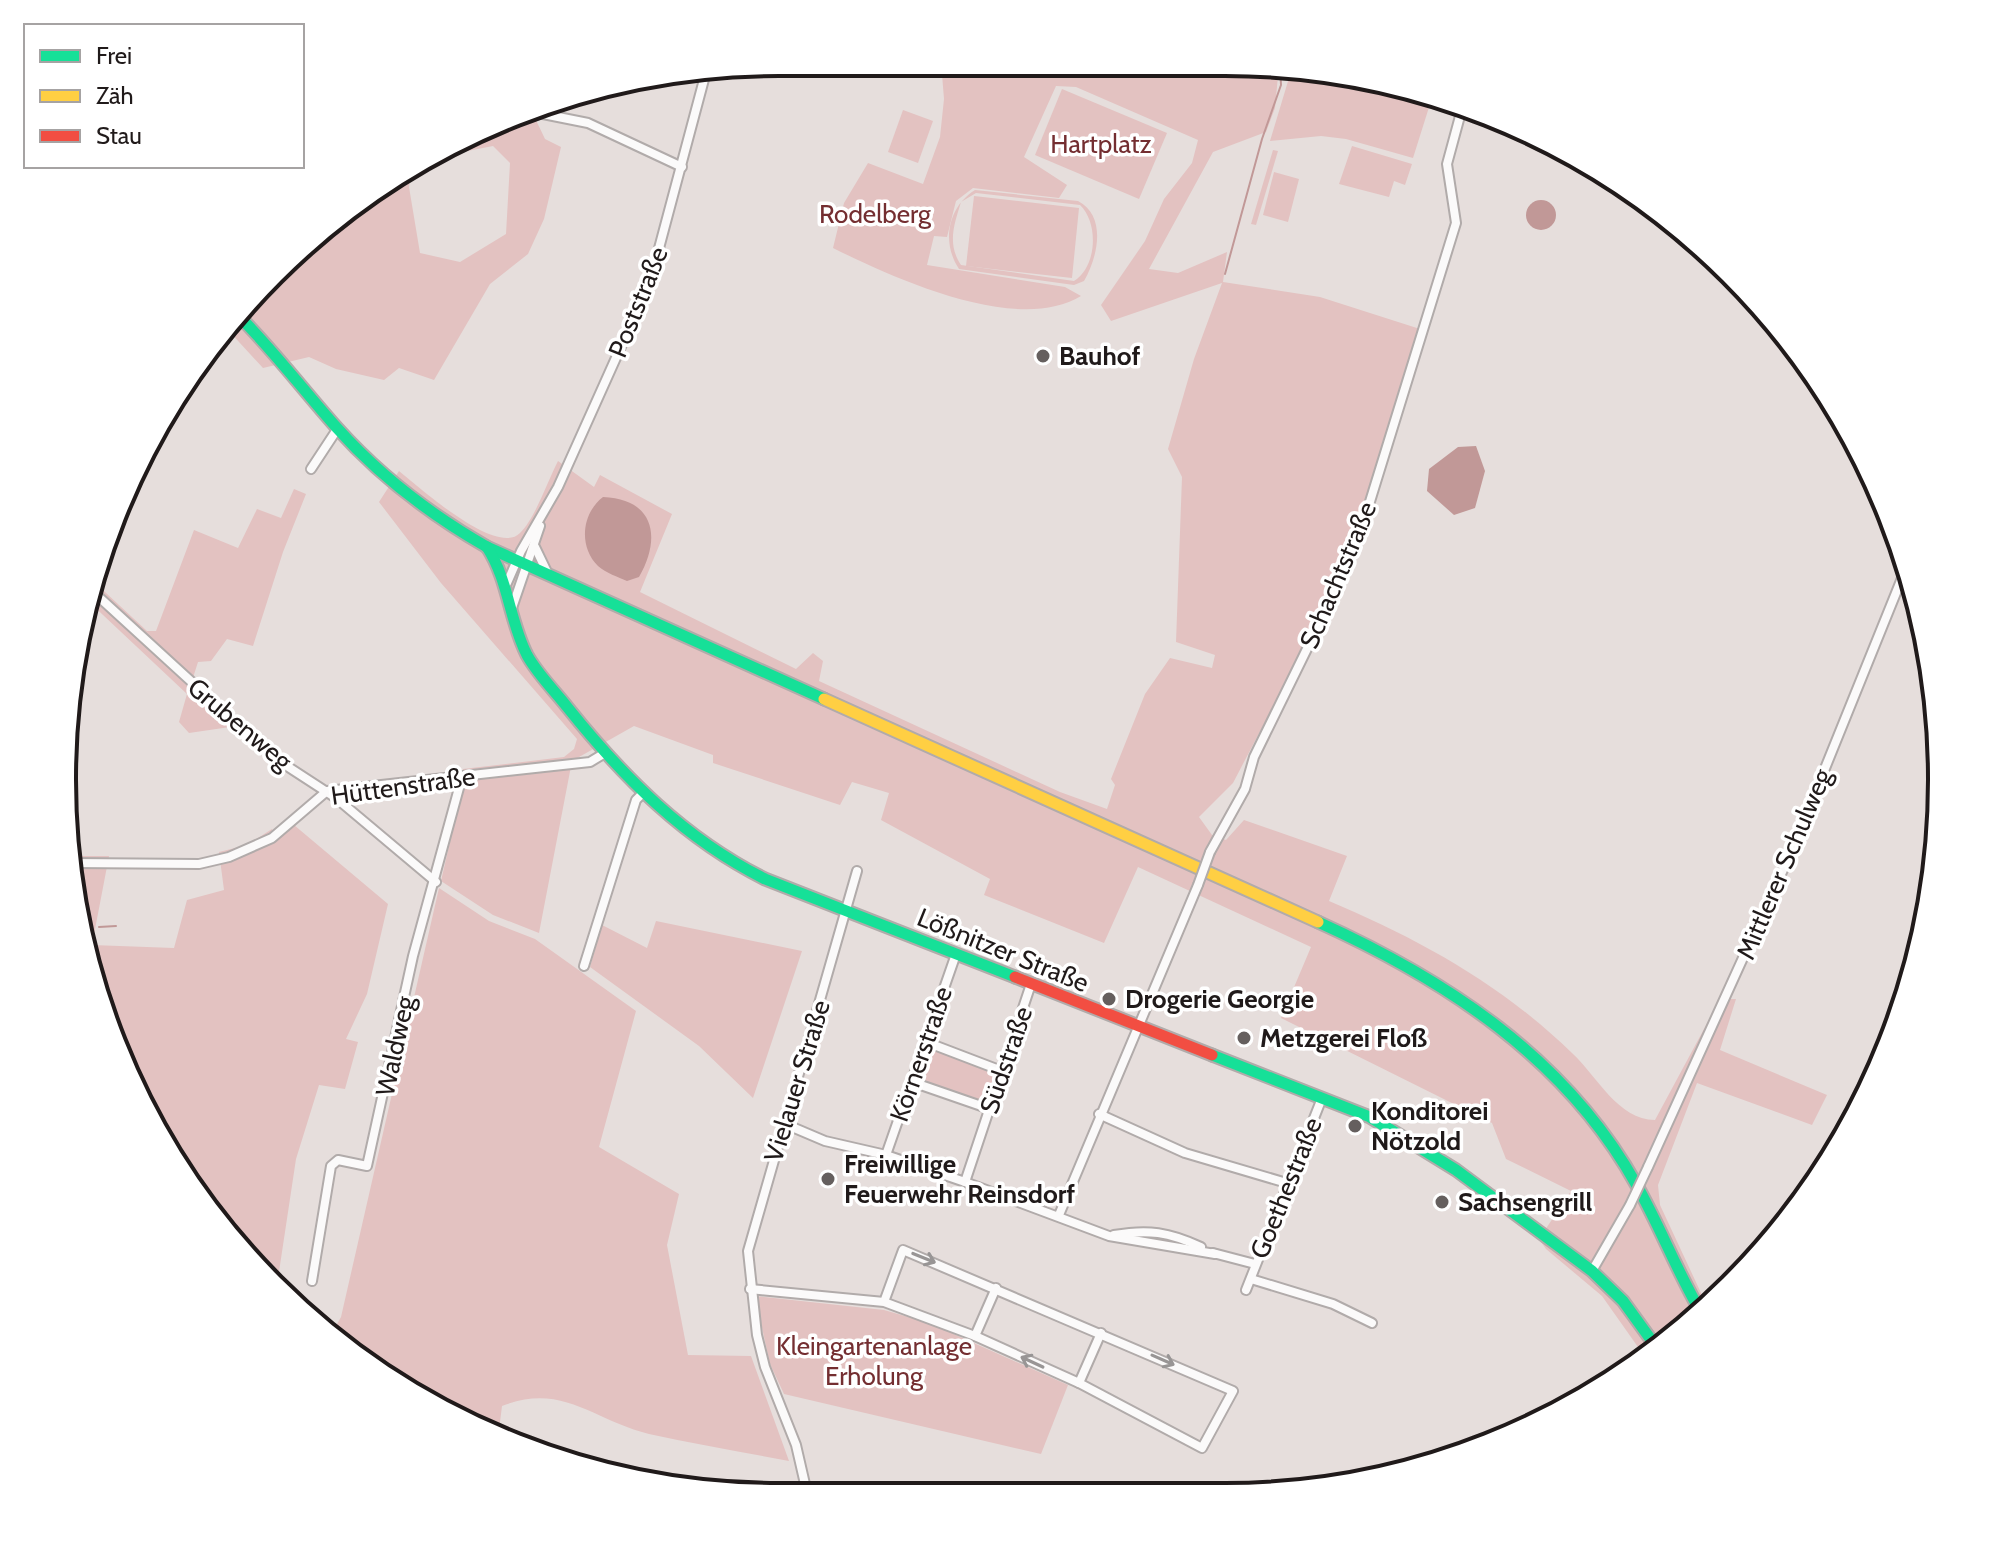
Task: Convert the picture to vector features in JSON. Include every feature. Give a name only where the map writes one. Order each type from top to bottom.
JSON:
[{"type":"main road","points":[[245,323],[338,428],[385,475],[455,529],[487,547],[1343,933],[1412,967],[1467,1000],[1535,1054],[1595,1122],[1635,1182],[1695,1301]]},
{"type":"main road","name":"Lößnitzer Straße","points":[[487,547],[507,583],[511,613],[528,657],[641,795],[691,839],[731,864],[1322,1098],[1404,1136],[1592,1271],[1623,1301],[1651,1339]]},
{"type":"street","name":"Poststraße","points":[[520,564],[650,282],[704,81]]},
{"type":"street","points":[[548,115],[588,123],[682,167]]},
{"type":"street","name":"Schachtstraße","points":[[1059,1215],[1099,1114],[1141,1027],[1210,852],[1245,789],[1254,757],[1327,608],[1364,521],[1454,232],[1455,201],[1447,164],[1460,117]]},
{"type":"street","points":[[311,469],[338,428]]},
{"type":"street","name":"Poststraße","points":[[520,564],[535,546],[541,522]]},
{"type":"street","points":[[535,546],[551,578]]},
{"type":"street","points":[[511,613],[520,564]]},
{"type":"street","name":"Lößnitzer Straße","points":[[507,583],[520,564]]},
{"type":"street","name":"Mittlerer Schulweg","points":[[1592,1271],[1630,1205],[1792,850],[1900,583]]},
{"type":"street","name":"Grubenweg","points":[[100,598],[276,759],[327,791],[436,882]]},
{"type":"street","name":"Hüttenstraße","points":[[81,863],[199,864],[229,857],[272,838],[327,791],[590,762],[605,753]]},
{"type":"street","name":"Waldweg","points":[[312,1281],[331,1166],[338,1160],[367,1166],[413,956],[436,882],[462,777]]},
{"type":"street","points":[[584,966],[636,800],[641,795]]},
{"type":"street","name":"Vielauer Straße","points":[[805,1483],[796,1445],[765,1367],[750,1289],[748,1251],[848,912],[857,871]]},
{"type":"street","name":"Körnerstraße","points":[[886,1155],[956,954]]},
{"type":"street","name":"Südstraße","points":[[965,1182],[1031,984]]},
{"type":"street","points":[[926,1042],[1002,1071]]},
{"type":"street","points":[[912,1082],[990,1109]]},
{"type":"street","name":"Goethestraße","points":[[1246,1290],[1322,1098]]},
{"type":"street","points":[[1099,1114],[1185,1153],[1290,1184]]},
{"type":"street","points":[[785,1124],[825,1141],[886,1155],[965,1182],[1109,1236],[1255,1264]]},
{"type":"street","points":[[1109,1236],[1142,1230],[1168,1232],[1215,1254]]},
{"type":"street","points":[[750,1289],[884,1302],[975,1336],[1079,1383],[1202,1448],[1233,1391],[903,1250],[884,1302]]},
{"type":"street","name":"Goethestraße","points":[[1251,1279],[1333,1304],[1372,1323]]},
{"type":"street","points":[[975,1336],[996,1288]]},
{"type":"street","points":[[1079,1383],[1101,1333]]},
{"type":"green space","name":"Rodelberg","points":[[942,76],[1278,79],[1275,108],[1266,132],[1213,152],[1149,269],[1178,273],[1227,252],[1223,282],[1320,297],[1420,329],[1412,362],[1344,565],[1233,783],[1199,817],[1212,835],[1226,840],[1244,820],[1347,856],[1329,901],[1395,931],[1458,965],[1517,1005],[1572,1053],[1609,1095],[1630,1113],[1655,1120],[1711,1016],[1718,1020],[1727,999],[1736,999],[1720,1050],[1827,1095],[1812,1125],[1697,1083],[1658,1185],[1660,1205],[1702,1295],[1639,1348],[1602,1296],[1546,1249],[1539,1239],[1571,1191],[1506,1159],[1492,1123],[1281,1018],[1311,947],[1138,867],[1104,943],[984,895],[990,879],[881,820],[889,793],[852,782],[840,805],[713,763],[713,755],[634,726],[572,761],[539,933],[493,915],[441,881],[463,785],[463,769],[564,757],[574,749],[577,739],[441,583],[379,502],[399,471],[440,504],[477,528],[494,536],[509,538],[526,527],[558,461],[594,487],[600,475],[672,514],[640,592],[796,669],[813,653],[823,661],[819,681],[1060,792],[1107,809],[1115,785],[1111,779],[1145,694],[1170,658],[1212,668],[1215,655],[1176,642],[1182,477],[1168,449],[1194,359],[1222,283],[1111,321],[1101,305],[1145,241],[1164,199],[1192,163],[1198,140],[1076,87],[1056,86],[1024,157],[1067,185],[1059,198],[973,188],[956,201],[947,237],[934,236],[927,265],[1065,287],[1081,296],[1054,306],[1024,309],[990,306],[921,287],[833,248],[844,203],[868,163],[923,184],[940,137],[944,99]]},
{"type":"green space","points":[[1289,80],[1362,90],[1429,107],[1413,158],[1346,139],[1321,136],[1270,141]]},
{"type":"green space","name":"Hartplatz","points":[[1062,89],[1167,133],[1139,199],[1035,155]]},
{"type":"green space","points":[[903,110],[933,121],[918,163],[888,152]]},
{"type":"green space","points":[[536,120],[545,139],[561,147],[544,219],[528,254],[490,284],[434,380],[399,368],[384,380],[336,369],[309,357],[263,368],[234,336],[282,282],[316,251],[351,221],[410,182],[420,253],[460,262],[506,234],[510,163],[493,146],[462,152]]},
{"type":"green space","points":[[1352,146],[1412,164],[1405,185],[1394,181],[1389,197],[1339,184]]},
{"type":"green space","points":[[1273,150],[1278,151],[1256,225],[1251,224]]},
{"type":"green space","points":[[1274,172],[1299,179],[1288,222],[1263,215]]},
{"type":"green space","points":[[975,190],[1078,201],[1093,216],[1097,238],[1093,260],[1084,281],[1074,285],[959,269],[953,259],[949,237],[953,215],[961,203],[953,242],[961,265],[1074,281],[1087,266],[1093,244],[1090,222],[1080,205],[976,193],[962,201]]},
{"type":"green space","points":[[974,196],[1079,208],[1072,278],[966,266]]},
{"type":"green space","points":[[294,489],[306,494],[283,552],[253,646],[227,639],[211,661],[198,662],[190,687],[230,727],[189,733],[179,722],[187,694],[97,610],[102,589],[147,631],[156,631],[194,530],[238,548],[257,509],[281,518]]},
{"type":"green space","points":[[294,825],[388,904],[367,994],[346,1039],[358,1042],[345,1089],[319,1085],[296,1159],[279,1273],[221,1208],[170,1131],[130,1049],[113,1006],[96,945],[174,948],[187,900],[224,890],[219,852],[247,845],[272,829],[276,841]]},
{"type":"green space","points":[[81,856],[109,856],[94,935]]},
{"type":"green space","points":[[439,888],[489,921],[535,939],[636,1011],[599,1147],[679,1194],[667,1245],[688,1355],[751,1356],[789,1461],[649,1434],[578,1406],[543,1398],[502,1406],[500,1424],[428,1389],[389,1364],[336,1325],[341,1317]]},
{"type":"green space","points":[[656,921],[802,951],[753,1098],[699,1046],[590,967],[602,925],[647,948]]},
{"type":"green space","points":[[929,1047],[994,1071],[996,1076],[988,1101],[983,1103],[916,1080]]},
{"type":"green space","name":"Kleingartenanlage Erholung","points":[[755,1296],[884,1310],[929,1323],[1068,1385],[1041,1454],[784,1394],[770,1364]]},
{"type":"shaded area","points":[[1541,200],[1552,204],[1556,215],[1552,226],[1541,230],[1530,226],[1526,215],[1530,204]]},
{"type":"shaded area","points":[[1476,446],[1485,471],[1475,508],[1454,515],[1427,491],[1429,469],[1458,447]]},
{"type":"shaded area","points":[[603,497],[620,499],[633,505],[649,523],[650,548],[639,577],[627,581],[608,573],[598,566],[587,549],[587,521]]},
{"type":"waterway","points":[[1225,274],[1281,79]]},
{"type":"waterway","points":[[99,927],[116,926]]},
{"type":"traffic: fast","points":[[245,323],[353,446],[407,494],[446,522],[487,547],[824,699]]},
{"type":"traffic: fast","points":[[487,547],[500,573],[521,642],[536,669],[611,759],[682,826],[765,879],[1015,977]]},
{"type":"traffic: fast","points":[[1318,922],[1366,945],[1456,997],[1538,1061],[1575,1098],[1636,1184],[1695,1301]]},
{"type":"traffic: fast","points":[[1212,1055],[1370,1117],[1456,1170],[1592,1271],[1623,1301],[1651,1339]]},
{"type":"traffic: slow","points":[[824,699],[1318,922]]},
{"type":"traffic: jam","points":[[1015,977],[1212,1055]]},
{"type":"place","name":"Bauhof","points":[[1043,356]]},
{"type":"place","name":"Drogerie Georgie","points":[[1109,999]]},
{"type":"place","name":"Metzgerei Floß","points":[[1244,1038]]},
{"type":"place","name":"Konditorei Nötzold","points":[[1355,1126]]},
{"type":"place","name":"Freiwillige Feuerwehr Reinsdorf","points":[[828,1179]]},
{"type":"place","name":"Sachsengrill","points":[[1442,1202]]}]
